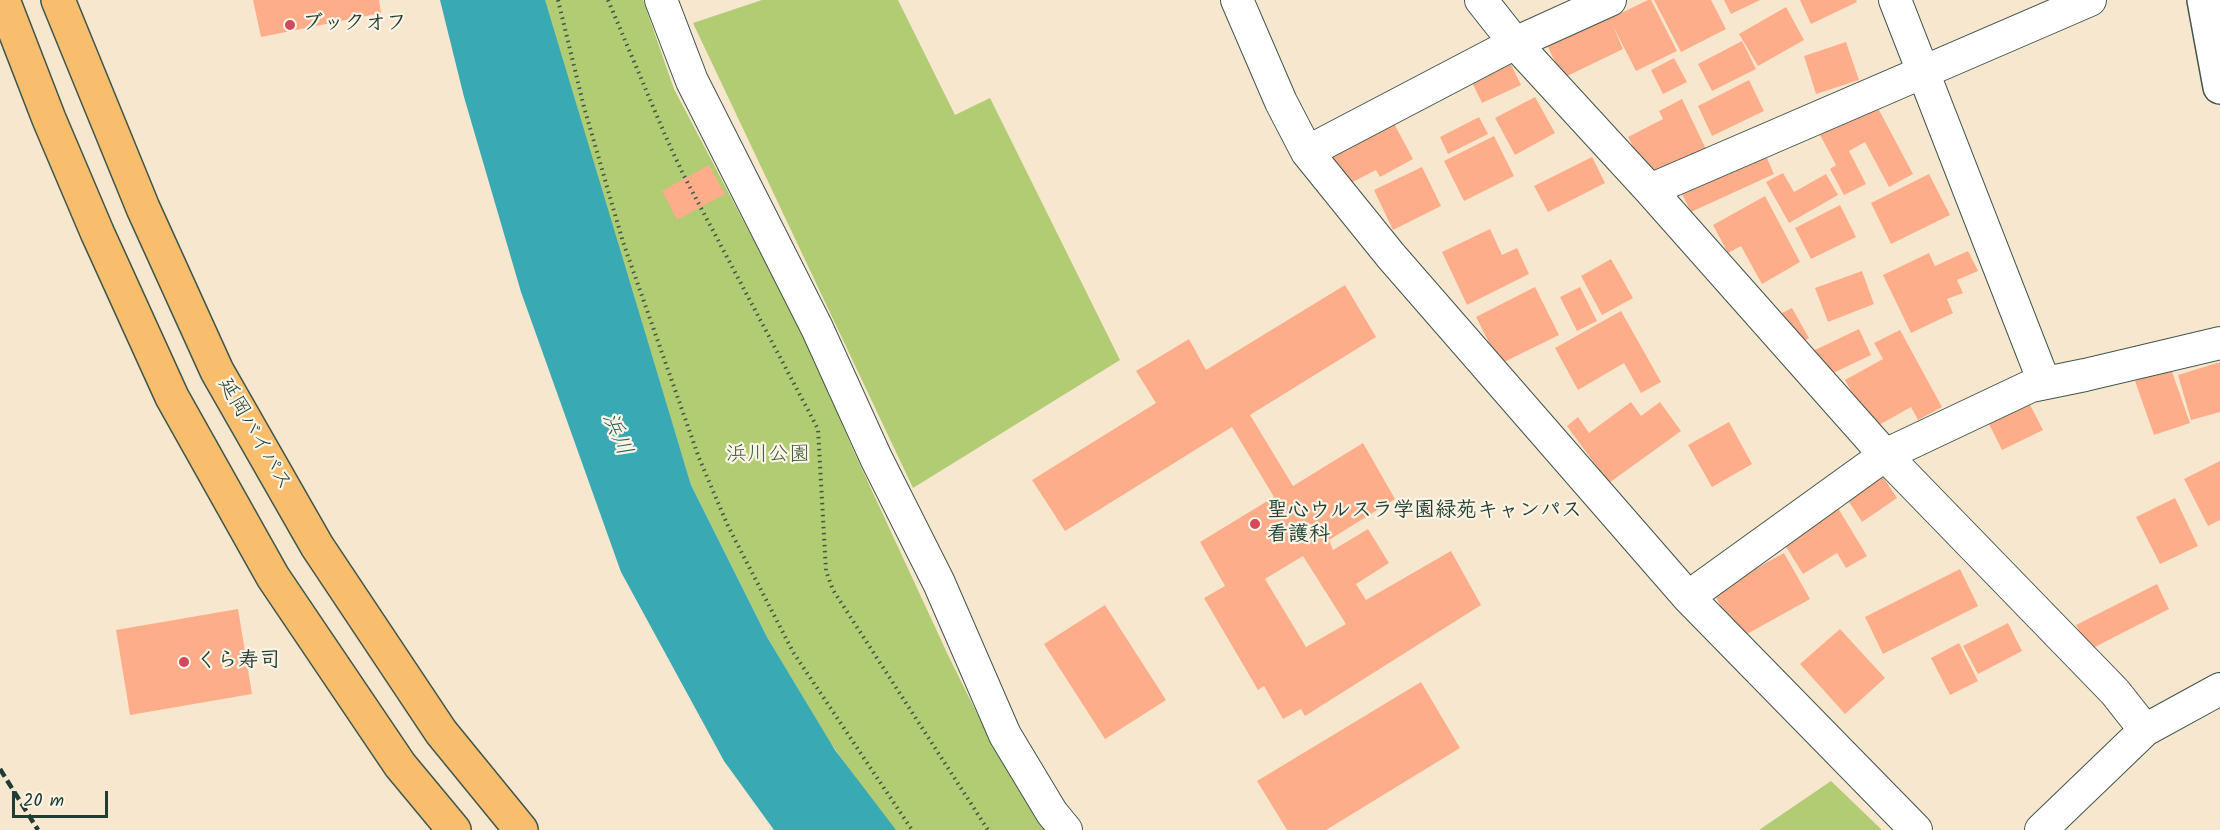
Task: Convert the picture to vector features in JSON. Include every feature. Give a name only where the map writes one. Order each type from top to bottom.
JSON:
[{"type":"highway","points":[[3,0],[92,222],[172,397],[273,577],[400,765],[454,830]]},
{"type":"highway","name":"延岡バイパス","points":[[58,0],[143,208],[217,371],[323,556],[441,732],[521,830]]},
{"type":"street","points":[[661,0],[692,81],[818,328],[876,458],[939,583],[1005,735],[1052,813],[1066,830]]},
{"type":"street","points":[[1237,0],[1281,102],[1307,152],[1391,256],[1688,597],[1916,830]]},
{"type":"street","points":[[1481,0],[1515,43],[1650,190],[1885,455],[2115,692],[2145,730]]},
{"type":"street","points":[[1895,0],[2044,382]]},
{"type":"street","points":[[1650,190],[2090,0]]},
{"type":"street","points":[[2204,0],[2220,87]]},
{"type":"street","points":[[1307,152],[1593,4]]},
{"type":"street","points":[[1688,597],[1885,455],[2031,386],[2220,343]]},
{"type":"street","points":[[2041,830],[2145,730],[2220,689]]},
{"type":"path","points":[[558,0],[584,107],[623,243],[699,458],[728,526],[794,652],[912,830]]},
{"type":"path","points":[[608,0],[683,174],[818,429],[826,571],[833,590],[988,830]]},
{"type":"green space","name":"浜川公園","points":[[543,0],[643,0],[674,89],[806,340],[854,452],[948,655],[994,748],[1045,830],[892,830],[830,742],[767,637],[691,485]]},
{"type":"green space","points":[[762,0],[898,0],[955,115],[990,98],[1120,360],[913,488],[693,23]]},
{"type":"green space","points":[[1831,781],[1882,830],[1759,830]]},
{"type":"water","name":"浜川","points":[[440,0],[545,0],[691,485],[767,637],[835,750],[896,830],[774,830],[724,761],[621,572],[521,292],[464,97]]},
{"type":"building","name":"ブックオフ","points":[[253,0],[379,0],[381,13],[261,37]]},
{"type":"building","points":[[1651,0],[1677,51],[1636,71],[1613,26],[1623,49],[1563,78],[1545,41],[1606,12],[1609,19]]},
{"type":"building","points":[[1654,0],[1711,0],[1726,29],[1681,52]]},
{"type":"building","points":[[1724,0],[1760,0],[1731,14]]},
{"type":"building","points":[[1800,0],[1856,0],[1857,2],[1811,24]]},
{"type":"building","points":[[1786,7],[1804,40],[1758,66],[1739,34]]},
{"type":"building","points":[[1742,41],[1756,69],[1712,91],[1698,64]]},
{"type":"building","points":[[1846,42],[1859,80],[1816,94],[1804,56]]},
{"type":"building","points":[[1505,52],[1521,85],[1482,103],[1466,70]]},
{"type":"building","points":[[1674,58],[1687,82],[1663,94],[1651,70]]},
{"type":"building","points":[[1749,80],[1764,111],[1712,136],[1698,106]]},
{"type":"building","points":[[1535,97],[1555,133],[1515,155],[1495,118]]},
{"type":"building","points":[[1872,97],[1913,174],[1889,187],[1865,142],[1849,151],[1866,184],[1844,195],[1830,169],[1836,165],[1820,135],[1836,126]]},
{"type":"building","points":[[1682,99],[1706,149],[1649,178],[1628,137],[1663,119],[1659,111]]},
{"type":"building","points":[[1390,116],[1413,159],[1380,177],[1376,170],[1345,186],[1327,150]]},
{"type":"building","points":[[1479,117],[1488,134],[1448,154],[1440,137]]},
{"type":"building","points":[[1494,136],[1514,176],[1464,201],[1444,161]]},
{"type":"building","points":[[1761,145],[1774,174],[1691,212],[1677,184]]},
{"type":"building","points":[[1592,157],[1605,183],[1548,212],[1534,186]]},
{"type":"building","points":[[709,165],[725,194],[677,220],[662,191]]},
{"type":"building","points":[[1422,167],[1441,206],[1393,230],[1374,190]]},
{"type":"building","points":[[1783,173],[1794,192],[1826,174],[1838,195],[1789,223],[1766,182]]},
{"type":"building","points":[[1929,174],[1950,215],[1891,244],[1871,203]]},
{"type":"building","points":[[1765,196],[1800,262],[1762,284],[1741,246],[1728,253],[1713,225]]},
{"type":"building","points":[[1840,205],[1856,237],[1811,259],[1795,228]]},
{"type":"building","points":[[1490,229],[1502,255],[1517,248],[1529,274],[1467,305],[1442,252]]},
{"type":"building","points":[[1968,251],[1978,271],[1957,280],[1963,293],[1947,299],[1953,313],[1911,333],[1883,275],[1929,253],[1935,266]]},
{"type":"building","points":[[1611,259],[1633,298],[1602,315],[1581,276]]},
{"type":"building","points":[[1862,271],[1874,304],[1828,322],[1815,288]]},
{"type":"building","points":[[1345,285],[1376,337],[1250,415],[1293,486],[1363,443],[1395,499],[1329,540],[1333,550],[1368,529],[1389,563],[1356,584],[1366,600],[1451,551],[1481,605],[1305,716],[1301,709],[1283,719],[1264,686],[1258,690],[1204,598],[1225,586],[1200,542],[1274,497],[1232,427],[1065,531],[1032,480],[1156,403],[1136,371],[1189,339],[1206,370]],"holes":[[[1303,556],[1346,624],[1306,647],[1265,579]]]},
{"type":"building","points":[[1535,287],[1559,335],[1500,364],[1476,317]]},
{"type":"building","points":[[1580,287],[1597,321],[1577,331],[1560,297]]},
{"type":"building","points":[[1792,308],[1809,338],[1796,346],[1778,315]]},
{"type":"building","points":[[1621,311],[1661,382],[1641,393],[1624,363],[1578,390],[1555,348]]},
{"type":"building","points":[[1859,329],[1871,355],[1825,377],[1813,351]]},
{"type":"building","points":[[1900,330],[1942,407],[1918,420],[1911,407],[1872,429],[1845,380],[1883,359],[1874,343]]},
{"type":"building","points":[[2220,362],[2220,412],[2191,420],[2178,375]]},
{"type":"building","points":[[2171,369],[2190,423],[2154,435],[2135,381]]},
{"type":"building","points":[[2025,395],[2043,430],[2002,450],[1985,416]]},
{"type":"building","points":[[1631,402],[1641,416],[1660,402],[1681,431],[1609,483],[1567,426],[1578,417],[1589,433]]},
{"type":"building","points":[[1729,422],[1752,464],[1712,487],[1688,445]]},
{"type":"building","points":[[2220,461],[2220,520],[2208,526],[2184,479]]},
{"type":"building","points":[[1877,468],[1897,498],[1862,522],[1842,491]]},
{"type":"building","points":[[2175,498],[2198,546],[2160,564],[2136,517]]},
{"type":"building","points":[[1838,508],[1867,556],[1846,568],[1837,553],[1803,574],[1783,542]]},
{"type":"building","points":[[1784,553],[1810,599],[1738,639],[1713,592]]},
{"type":"building","points":[[1960,569],[1978,606],[1883,654],[1865,617]]},
{"type":"building","points":[[2157,584],[2169,609],[2089,650],[2076,625]]},
{"type":"building","points":[[1105,605],[1166,700],[1105,739],[1044,644]]},
{"type":"building","name":"くら寿司","points":[[238,609],[252,694],[130,715],[116,630]]},
{"type":"building","points":[[2008,623],[2022,651],[1978,674],[1963,646]]},
{"type":"building","points":[[1840,629],[1885,678],[1845,714],[1800,664]]},
{"type":"building","points":[[1959,643],[1978,681],[1950,695],[1931,658]]},
{"type":"building","points":[[1421,682],[1460,748],[1326,830],[1287,830],[1257,781]]},
{"type":"railway","points":[[0,769],[38,830]]},
{"type":"place","name":"ブックオフ","points":[[290,25]]},
{"type":"place","name":"聖心ウルスラ学園緑苑キャンパス 看護科","points":[[1255,524]]},
{"type":"place","name":"くら寿司","points":[[184,662]]}]
